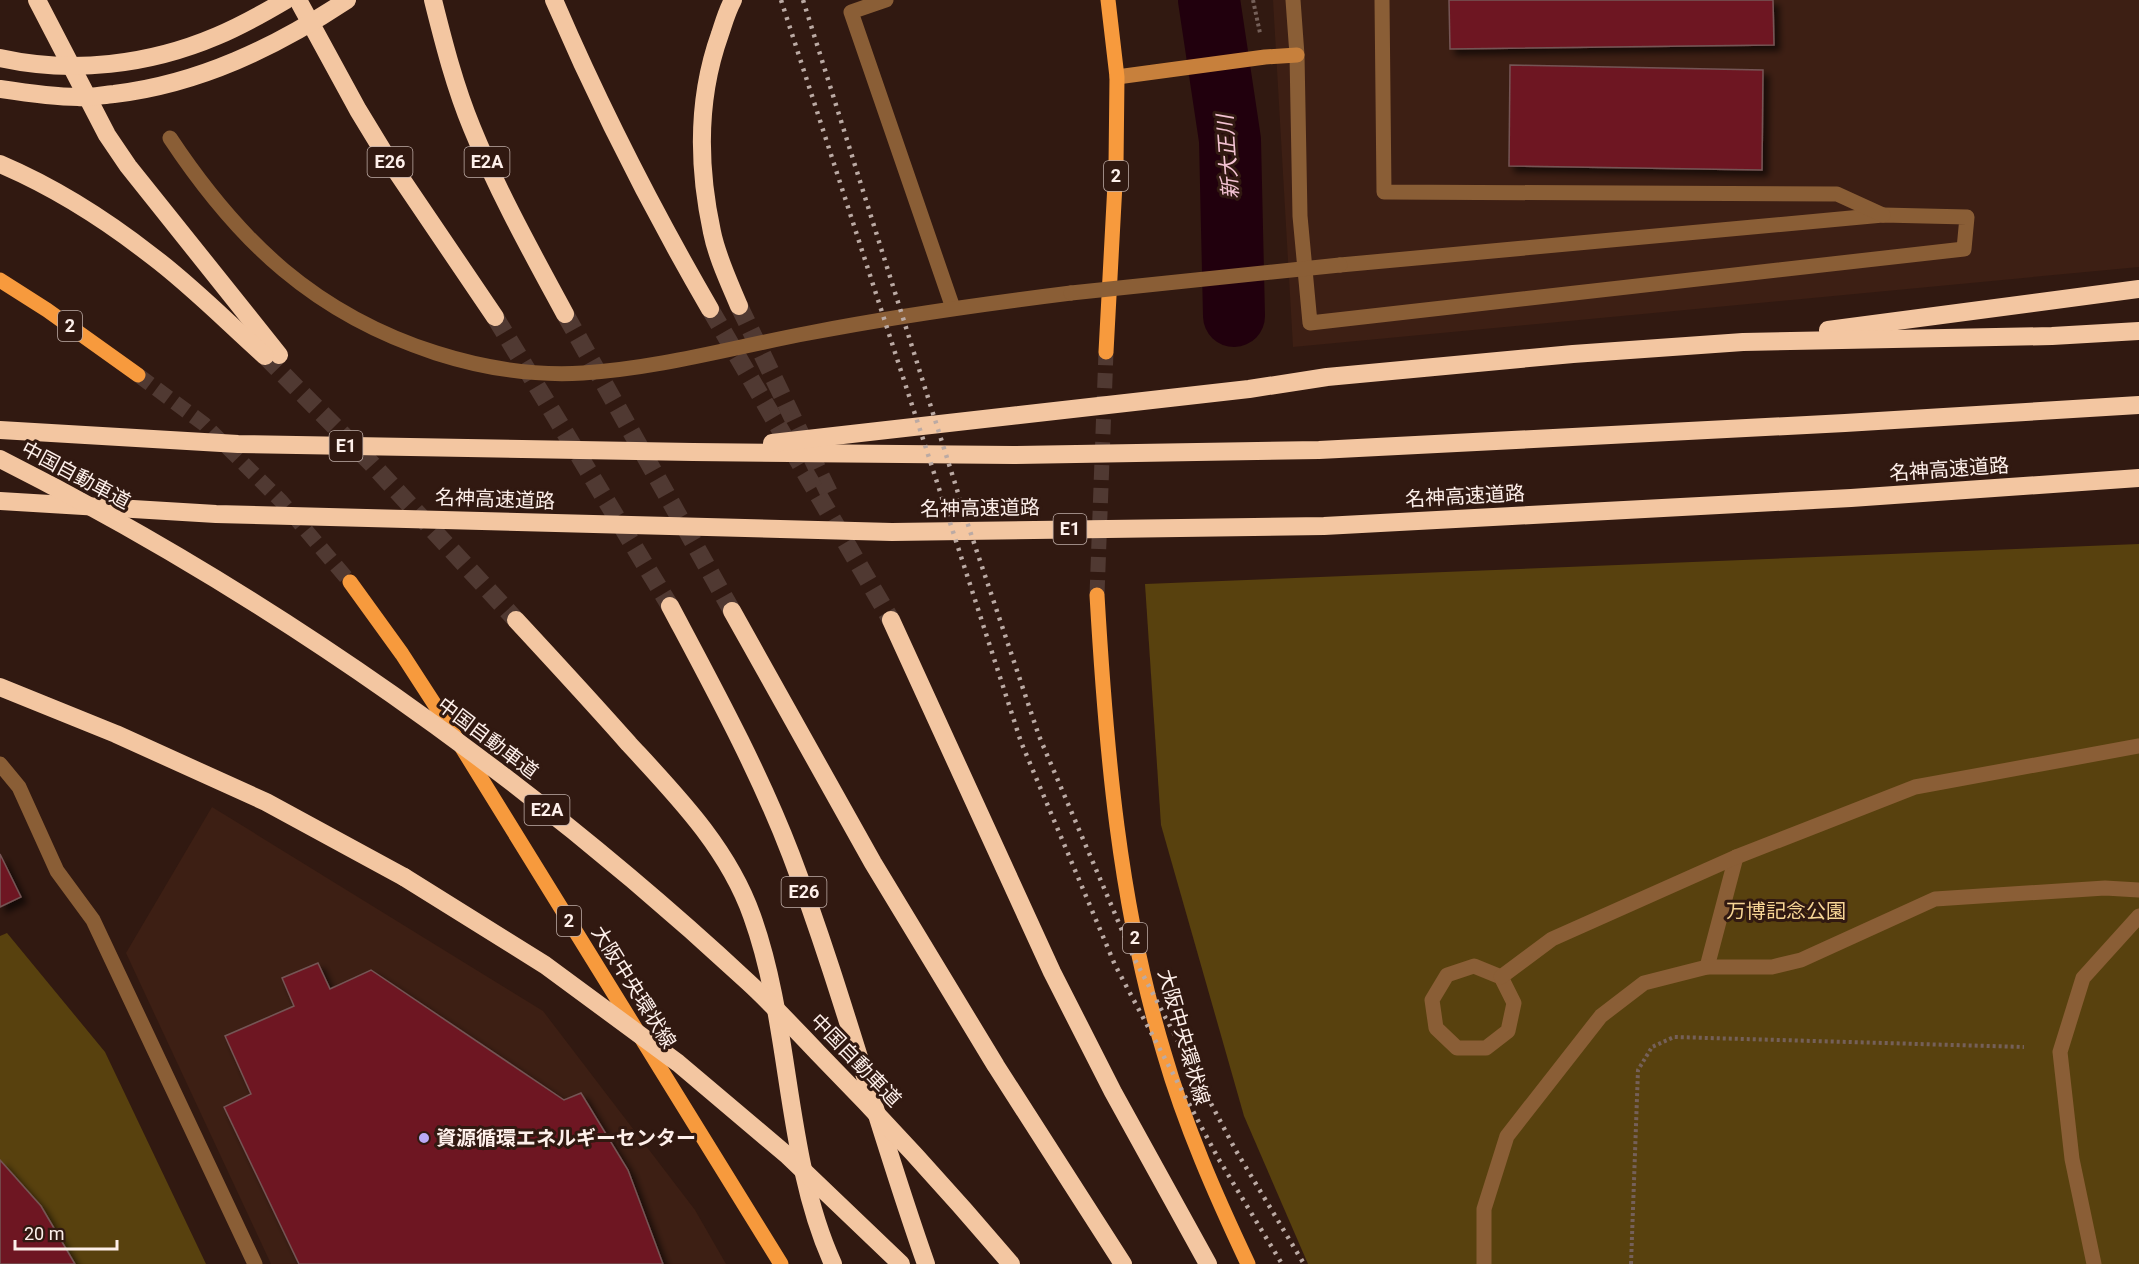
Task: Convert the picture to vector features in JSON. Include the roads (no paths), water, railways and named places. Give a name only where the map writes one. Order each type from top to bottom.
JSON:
[{"type":"highway","points":[[0,164],[63,196],[111,226],[154,257],[272,356],[107,135],[37,0]]},
{"type":"highway","points":[[0,58],[41,65],[82,66],[117,64],[153,57],[184,49],[217,36],[286,0]]},
{"type":"highway","name":"E26","points":[[297,0],[386,156],[495,317]]},
{"type":"highway","points":[[0,89],[79,98],[172,84],[219,68],[262,49],[300,30],[347,0]]},
{"type":"highway","name":"E2A","points":[[434,0],[447,58],[471,128],[503,196],[565,314]]},
{"type":"highway","points":[[554,0],[585,72],[626,157],[667,235],[710,309]]},
{"type":"highway","points":[[733,0],[715,47],[705,89],[700,136],[704,185],[712,234],[739,306]]},
{"type":"highway","points":[[1743,342],[2139,289]]},
{"type":"highway","points":[[693,452],[1327,377],[1573,354],[1743,342],[2052,336],[2139,331]]},
{"type":"highway","name":"E1","points":[[0,430],[238,444],[1013,455],[1319,450],[1845,423],[2139,405]]},
{"type":"highway","name":"中国自動車道","points":[[0,459],[88,505],[193,566],[319,645],[434,724],[553,815],[657,900],[751,984],[955,1197],[1011,1264]]},
{"type":"highway","name":"名神高速道路","points":[[0,501],[216,514],[892,532],[1324,526],[1851,498],[2139,478]]},
{"type":"highway","name":"E26","points":[[670,606],[718,697],[790,853],[818,930],[897,1181],[926,1264]]},
{"type":"highway","points":[[732,611],[873,863],[996,1066],[1123,1264]]},
{"type":"highway","points":[[516,620],[680,800],[709,835],[734,874],[752,914],[765,957],[810,1202],[833,1264]]},
{"type":"highway","points":[[891,620],[1052,972],[1113,1092],[1208,1264]]},
{"type":"highway","points":[[0,687],[116,734],[266,802],[404,877],[545,964],[678,1063],[788,1156],[901,1264]]},
{"type":"main road","name":"2","points":[[1107,352],[1116,165],[1117,77],[1108,0]]},
{"type":"main road","name":"2","points":[[0,280],[47,310],[138,375]]},
{"type":"main road","name":"大阪中央環状線","points":[[350,582],[402,654],[448,725],[781,1264]]},
{"type":"main road","name":"大阪中央環状線","points":[[1097,595],[1105,718],[1120,852],[1146,987],[1164,1054],[1187,1121],[1213,1187],[1248,1264]]},
{"type":"street","points":[[1117,77],[1297,55]]},
{"type":"lane","points":[[886,0],[851,12],[953,308]]},
{"type":"lane","points":[[170,138],[194,174],[244,233],[285,272],[320,300],[362,324],[405,343],[498,369],[541,373],[581,373],[661,364],[808,333],[953,308],[1071,293],[1340,265],[1883,215],[1967,217],[1964,249],[1310,323],[1300,216],[1297,55],[1293,0]]},
{"type":"lane","points":[[1383,0],[1384,192],[1837,194],[1883,215]]},
{"type":"lane","points":[[1501,977],[1551,939],[1736,857],[1915,787],[2139,746]]},
{"type":"lane","points":[[0,764],[19,787],[57,871],[93,920],[255,1264]]},
{"type":"lane","points":[[1707,967],[1736,857]]},
{"type":"lane","points":[[1484,1264],[1484,1209],[1507,1136],[1601,1016],[1644,983],[1707,967],[1772,967],[1801,960],[1935,899],[2105,888],[2139,890]]},
{"type":"lane","points":[[2094,1264],[2072,1159],[2060,1052],[2083,978],[2139,916]]},
{"type":"lane","points":[[1474,966],[1501,977],[1515,1003],[1508,1031],[1486,1048],[1457,1048],[1436,1028],[1432,1000],[1447,975],[1474,966]]},
{"type":"waterway","name":"新大正川","points":[[1209,0],[1230,140],[1234,316]]},
{"type":"tunnel","points":[[739,306],[829,493]]},
{"type":"tunnel","points":[[710,309],[891,620]]},
{"type":"tunnel","points":[[565,314],[732,611]]},
{"type":"tunnel","points":[[495,317],[670,606]]},
{"type":"tunnel","points":[[1097,595],[1106,352]]},
{"type":"tunnel","points":[[265,356],[371,463],[516,620]]},
{"type":"tunnel","points":[[138,375],[204,424],[281,501],[350,582]]},
{"type":"railway","points":[[781,0],[1021,742],[1115,965],[1218,1158],[1282,1264]]},
{"type":"railway","points":[[803,0],[970,531],[1039,736],[1133,956],[1235,1149],[1304,1264]]},
{"type":"place","name":"資源循環エネルギーセンター","points":[[424,1138]]},
{"type":"park label","name":"万博記念公園","points":[[1786,911]]}]
